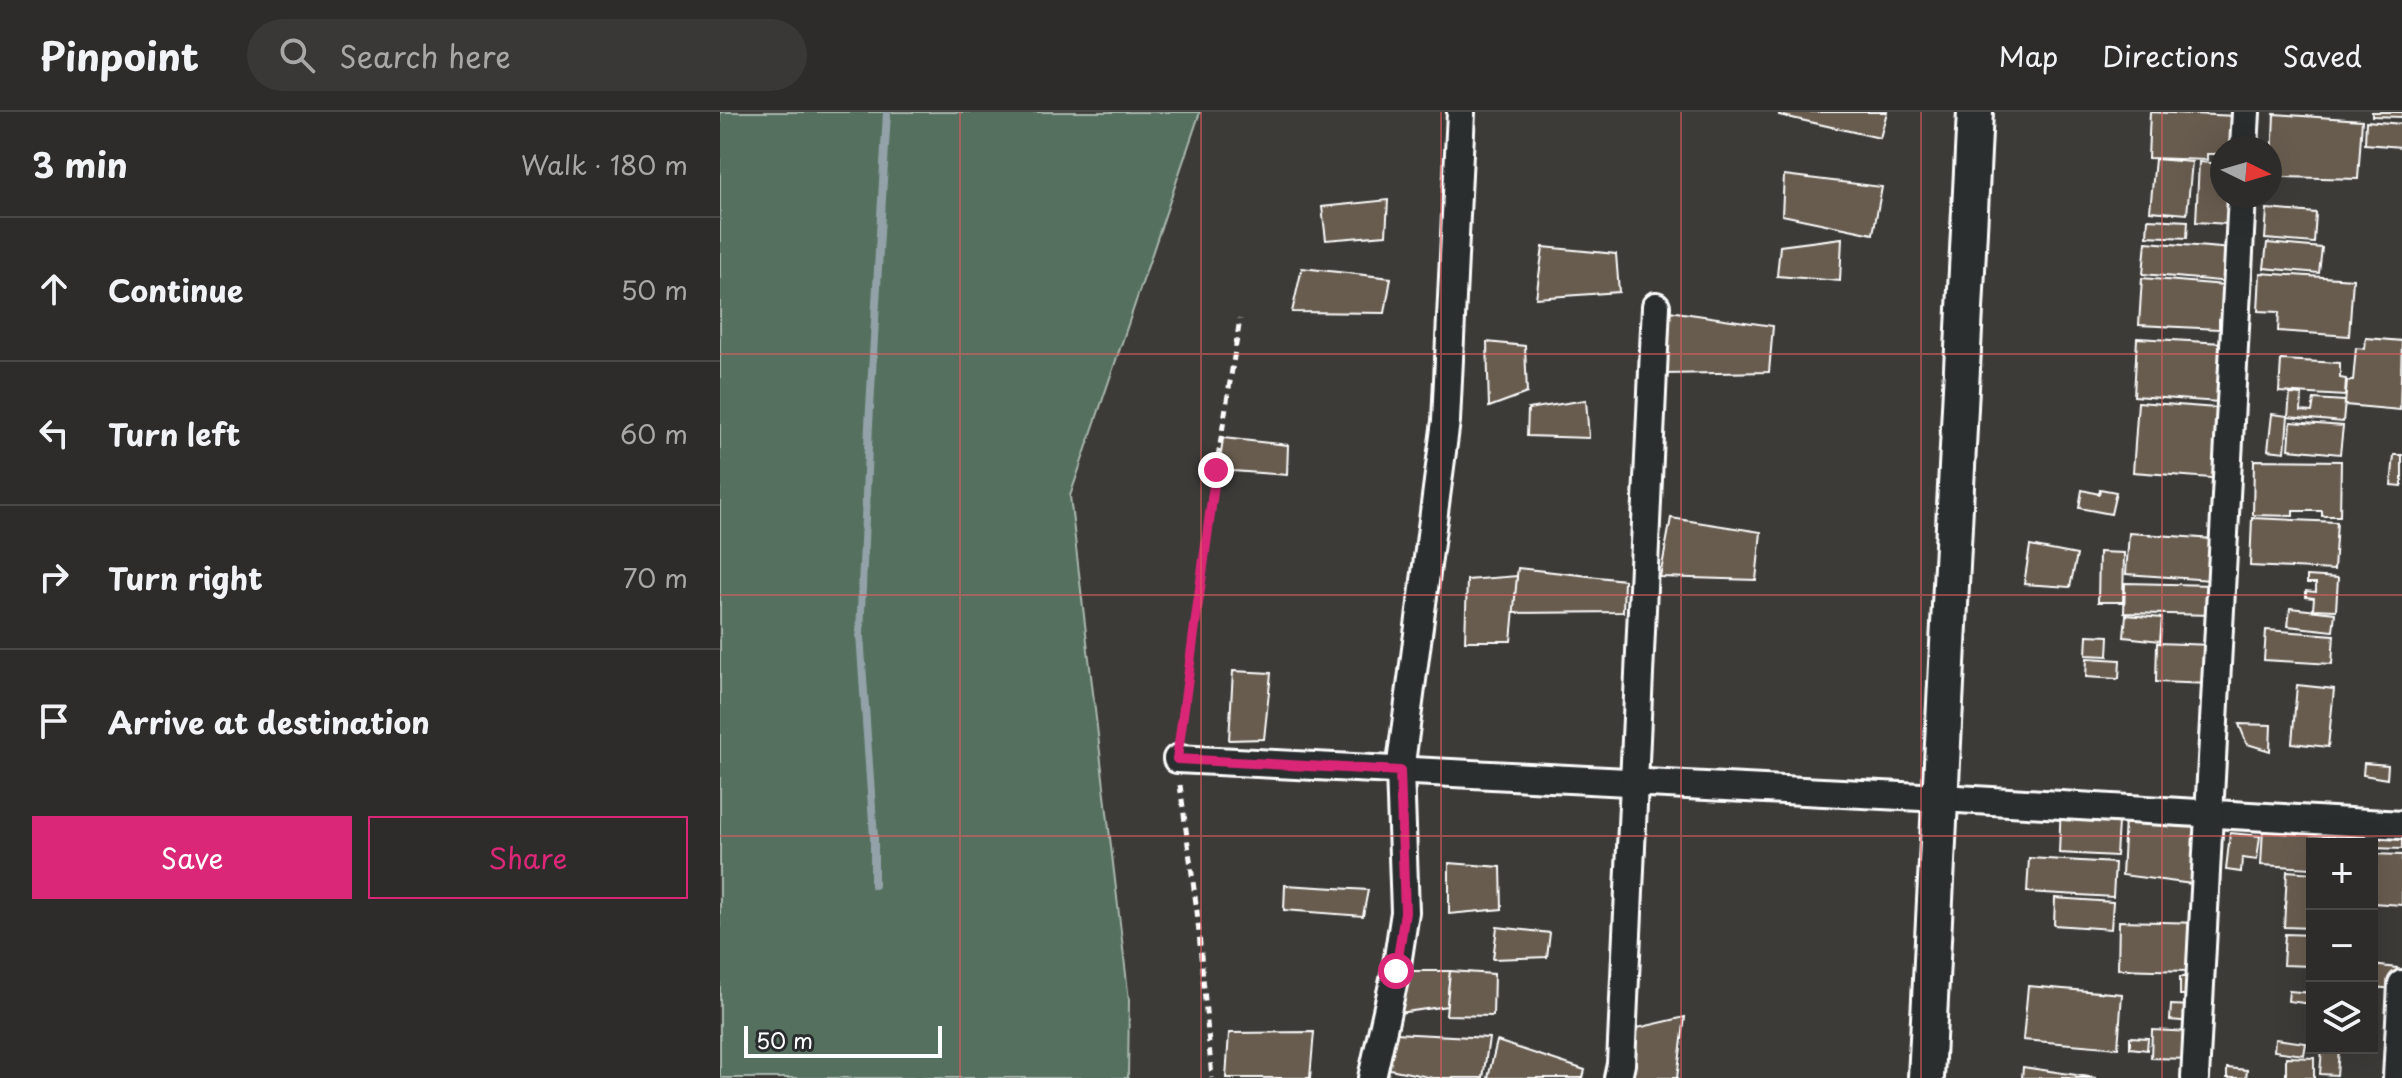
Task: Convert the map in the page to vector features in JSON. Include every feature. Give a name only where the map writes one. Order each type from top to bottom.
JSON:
[{"type":"street","points":[[1372,1078],[1396,971],[1405,912],[1400,771],[1446,421],[1461,112]]},
{"type":"street","points":[[1926,1078],[1975,112]]},
{"type":"street","points":[[2245,136],[2246,112]]},
{"type":"street","points":[[2195,1078],[2241,208]]},
{"type":"street","points":[[1618,1078],[1635,782],[1656,306]]},
{"type":"street","points":[[1177,759],[2402,825]]},
{"type":"street","points":[[2397,1078],[2402,984]]},
{"type":"path","points":[[1212,1078],[1197,911],[1177,759],[1240,319]]},
{"type":"green space","points":[[720,112],[1200,112],[1070,496],[1129,1000],[1128,1078],[720,1078]]},
{"type":"building","points":[[1780,112],[1887,112],[1880,138],[1779,115]]},
{"type":"building","points":[[2150,112],[2236,116],[2235,136],[2210,136],[2207,160],[2148,158]]},
{"type":"building","points":[[2372,112],[2402,112],[2402,117],[2372,116]]},
{"type":"building","points":[[2274,114],[2362,120],[2358,179],[2284,177],[2282,136],[2273,136]]},
{"type":"building","points":[[2366,121],[2402,124],[2401,147],[2365,144]]},
{"type":"building","points":[[2155,159],[2192,162],[2187,214],[2150,211]]},
{"type":"building","points":[[2199,162],[2210,163],[2210,208],[2245,208],[2244,225],[2196,222]]},
{"type":"building","points":[[1784,175],[1882,187],[1873,234],[1782,215]]},
{"type":"building","points":[[1388,200],[1386,235],[1326,240],[1322,207]]},
{"type":"building","points":[[2267,209],[2316,213],[2314,243],[2265,239]]},
{"type":"building","points":[[2148,219],[2188,221],[2187,238],[2147,236]]},
{"type":"building","points":[[1842,238],[1840,281],[1777,276],[1780,246]]},
{"type":"building","points":[[2146,242],[2233,249],[2230,282],[2143,274]]},
{"type":"building","points":[[2267,243],[2322,248],[2319,273],[2264,268]]},
{"type":"building","points":[[1543,247],[1616,254],[1619,292],[1536,298]]},
{"type":"building","points":[[1302,268],[1391,278],[1385,313],[1292,312]]},
{"type":"building","points":[[2260,273],[2353,279],[2349,336],[2278,331],[2279,312],[2258,311]]},
{"type":"building","points":[[2142,278],[2236,286],[2233,321],[2219,319],[2219,329],[2139,325]]},
{"type":"building","points":[[1669,311],[1773,326],[1769,372],[1665,374]]},
{"type":"building","points":[[2137,338],[2223,343],[2219,402],[2134,396]]},
{"type":"building","points":[[2366,338],[2402,341],[2400,410],[2345,405],[2347,381],[2353,381],[2356,348],[2365,349]]},
{"type":"building","points":[[1487,342],[1525,346],[1527,393],[1489,407]]},
{"type":"building","points":[[2281,360],[2340,363],[2340,378],[2346,379],[2345,396],[2279,392]]},
{"type":"building","points":[[2290,394],[2302,395],[2301,411],[2312,412],[2314,399],[2345,401],[2343,422],[2288,417]]},
{"type":"building","points":[[1586,400],[1589,438],[1527,436],[1528,409]]},
{"type":"building","points":[[2138,402],[2229,409],[2224,479],[2133,472]]},
{"type":"building","points":[[2272,414],[2288,416],[2285,452],[2268,450]]},
{"type":"building","points":[[2291,422],[2343,426],[2340,454],[2289,449]]},
{"type":"building","points":[[1223,438],[1288,445],[1287,475],[1219,470]]},
{"type":"building","points":[[2394,455],[2402,455],[2402,486],[2391,485]]},
{"type":"building","points":[[2254,460],[2341,461],[2340,516],[2322,516],[2322,511],[2293,511],[2293,516],[2253,515]]},
{"type":"building","points":[[2100,489],[2116,492],[2111,514],[2079,508],[2082,490],[2099,494]]},
{"type":"building","points":[[1671,518],[1761,532],[1756,580],[1660,577]]},
{"type":"building","points":[[2252,518],[2337,522],[2334,570],[2250,566]]},
{"type":"building","points":[[2129,533],[2214,539],[2211,580],[2126,574]]},
{"type":"building","points":[[2030,546],[2077,555],[2070,587],[2024,584]]},
{"type":"building","points":[[2099,552],[2124,553],[2123,602],[2098,602]]},
{"type":"building","points":[[1518,568],[1624,580],[1623,612],[1512,613]]},
{"type":"building","points":[[1517,576],[1511,641],[1465,641],[1467,580]]},
{"type":"building","points":[[2307,576],[2338,578],[2336,610],[2313,609],[2314,598],[2306,597],[2306,591],[2316,592],[2316,583],[2307,583]]},
{"type":"building","points":[[2125,583],[2214,585],[2213,615],[2124,613]]},
{"type":"building","points":[[2290,608],[2335,613],[2333,631],[2288,626]]},
{"type":"building","points":[[2126,615],[2162,618],[2160,641],[2124,637]]},
{"type":"building","points":[[2266,630],[2334,635],[2332,664],[2264,660]]},
{"type":"building","points":[[2087,635],[2109,636],[2108,656],[2086,655]]},
{"type":"building","points":[[2157,643],[2213,645],[2212,684],[2156,682]]},
{"type":"building","points":[[2087,658],[2120,660],[2119,679],[2086,677]]},
{"type":"building","points":[[1233,671],[1271,673],[1264,739],[1229,740]]},
{"type":"building","points":[[2297,685],[2334,689],[2328,747],[2292,743]]},
{"type":"building","points":[[2239,724],[2271,725],[2270,751],[2247,744]]},
{"type":"building","points":[[2364,763],[2388,765],[2387,779],[2363,775]]},
{"type":"building","points":[[2061,802],[2119,805],[2116,856],[2059,853]]},
{"type":"building","points":[[2125,818],[2200,819],[2208,886],[2122,875]]},
{"type":"building","points":[[2402,822],[2402,849],[2378,848],[2378,838],[2352,838],[2352,832]]},
{"type":"building","points":[[2263,828],[2329,832],[2329,838],[2306,838],[2306,868],[2261,865]]},
{"type":"building","points":[[2230,833],[2260,836],[2257,860],[2242,858],[2241,872],[2226,870]]},
{"type":"building","points":[[2378,854],[2402,855],[2402,905],[2378,903]]},
{"type":"building","points":[[2029,858],[2115,863],[2113,897],[2027,892]]},
{"type":"building","points":[[1449,863],[1501,867],[1502,909],[1449,914]]},
{"type":"building","points":[[2287,871],[2306,873],[2306,928],[2284,927]]},
{"type":"building","points":[[1285,885],[1368,890],[1363,916],[1284,910]]},
{"type":"building","points":[[2055,898],[2113,902],[2111,929],[2054,925]]},
{"type":"building","points":[[2119,921],[2203,923],[2202,937],[2189,936],[2188,971],[2118,969]]},
{"type":"building","points":[[1497,927],[1550,933],[1547,957],[1493,959]]},
{"type":"building","points":[[2285,934],[2306,935],[2306,966],[2283,965]]},
{"type":"building","points":[[2378,966],[2397,968],[2395,989],[2378,988]]},
{"type":"building","points":[[1399,971],[1450,971],[1447,1006],[1398,1013]]},
{"type":"building","points":[[1450,971],[1494,974],[1493,1016],[1446,1015]]},
{"type":"building","points":[[2180,977],[2196,977],[2195,995],[2180,995]]},
{"type":"building","points":[[2028,986],[2122,994],[2118,1048],[2023,1040]]},
{"type":"building","points":[[2289,991],[2306,992],[2306,1003],[2288,1001]]},
{"type":"building","points":[[2171,1005],[2194,1006],[2193,1022],[2170,1020]]},
{"type":"building","points":[[1685,1017],[1677,1078],[1628,1078],[1633,1029]]},
{"type":"building","points":[[2152,1030],[2193,1032],[2192,1059],[2151,1058]]},
{"type":"building","points":[[1314,1032],[1310,1078],[1226,1078],[1229,1033]]},
{"type":"building","points":[[1395,1033],[1489,1038],[1483,1078],[1433,1078],[1385,1068]]},
{"type":"building","points":[[2130,1037],[2148,1038],[2147,1050],[2130,1048]]},
{"type":"building","points":[[2275,1039],[2306,1043],[2304,1055],[2274,1051]]},
{"type":"building","points":[[1497,1041],[1585,1070],[1583,1078],[1488,1078]]},
{"type":"building","points":[[2322,1054],[2339,1054],[2337,1075],[2320,1074]]},
{"type":"building","points":[[2286,1057],[2314,1058],[2314,1078],[2286,1078]]},
{"type":"building","points":[[2023,1067],[2096,1078],[2022,1078]]},
{"type":"building","points":[[2227,1068],[2247,1070],[2246,1078],[2227,1078]]},
{"type":"waterway","points":[[874,885],[874,837],[860,634],[887,112]]},
{"type":"route","points":[[1216,470],[1177,759],[1400,771],[1405,912],[1396,971]]}]
